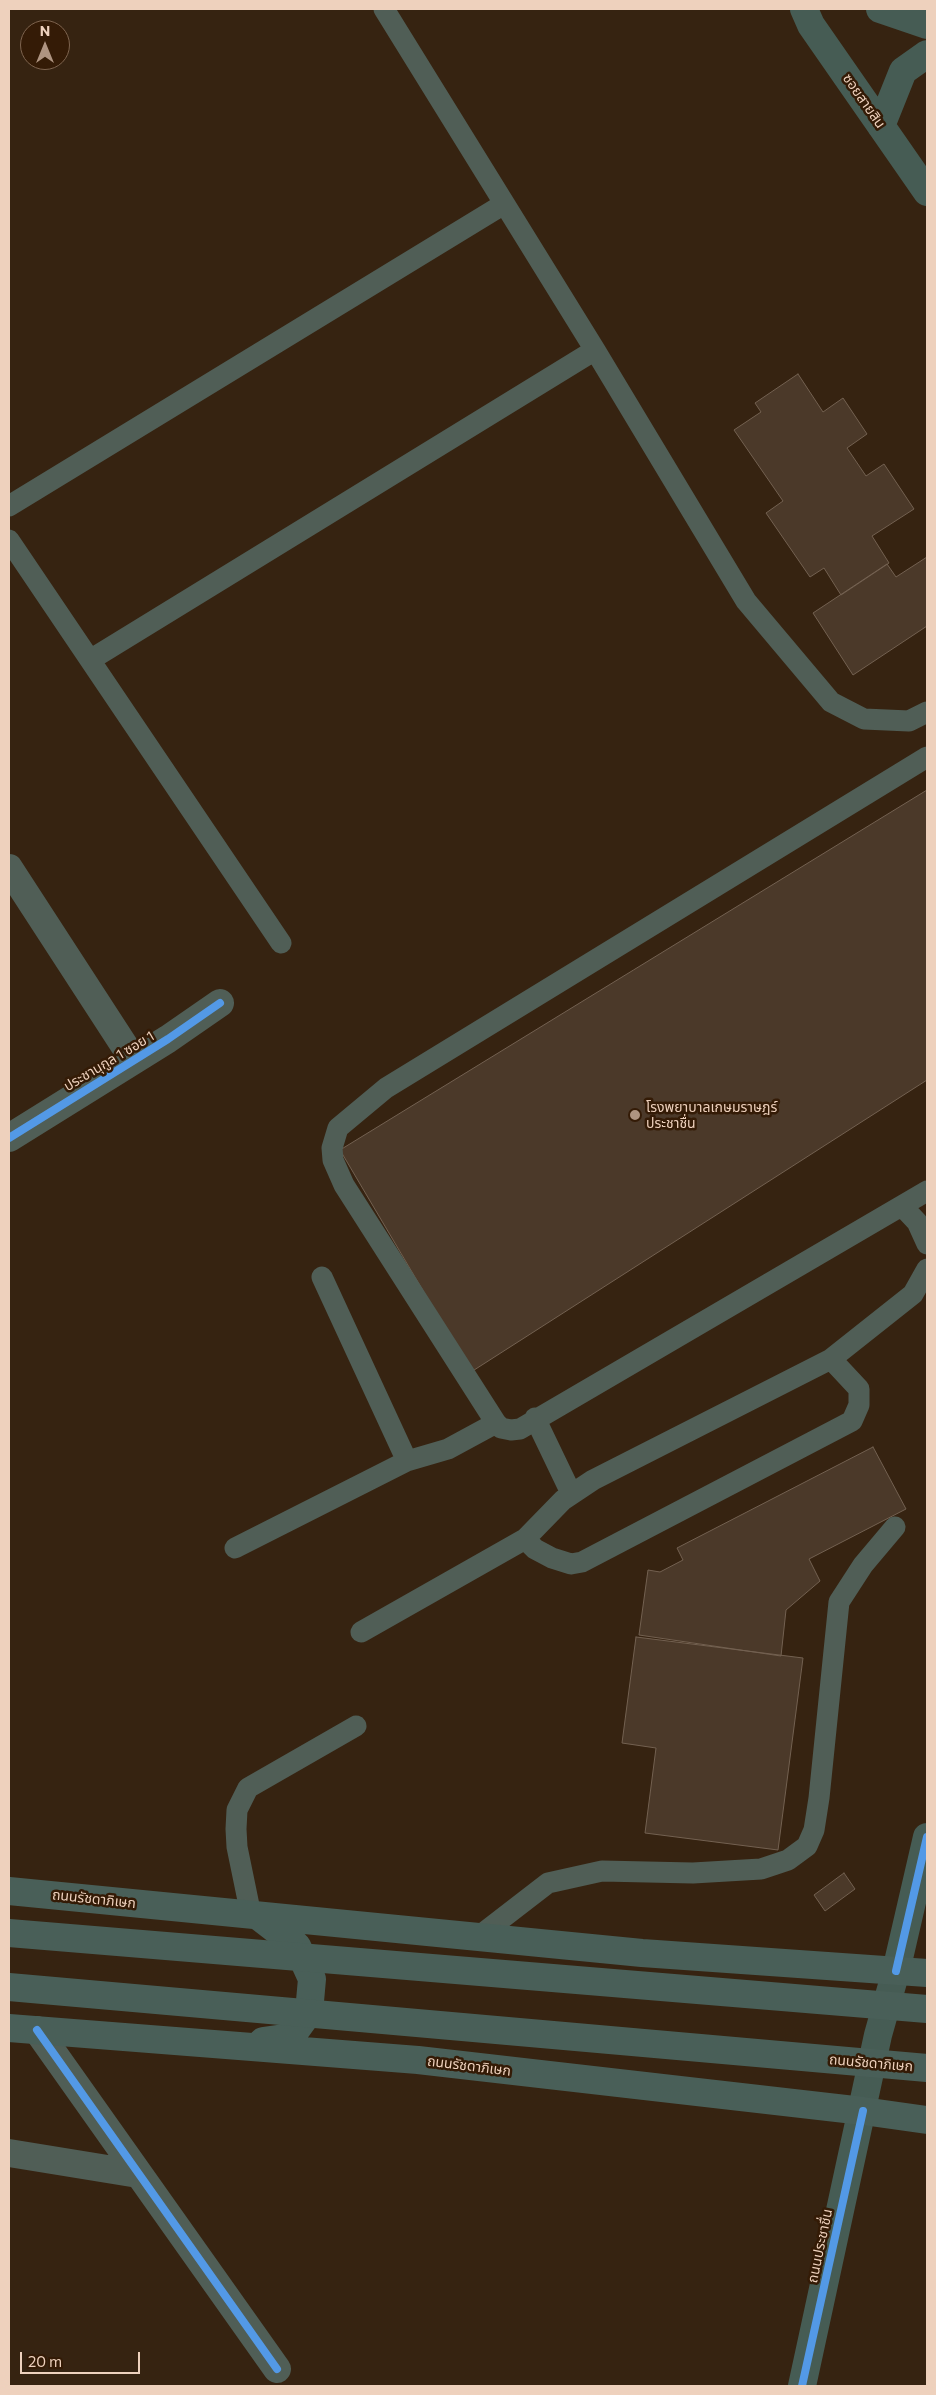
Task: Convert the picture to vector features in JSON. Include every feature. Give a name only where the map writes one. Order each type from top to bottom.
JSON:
[{"type":"main road","name":"ซอยสายสิน","points":[[804,9],[810,26],[927,192]]},
{"type":"main road","points":[[880,9],[927,25]]},
{"type":"main road","points":[[881,126],[903,71],[927,54]]},
{"type":"main road","name":"ถนนประชาชื่น","points":[[802,2386],[878,2035],[896,1971],[927,1837]]},
{"type":"main road","name":"ถนนรัชดาภิเษก","points":[[9,1890],[254,1916],[642,1952],[927,1973]]},
{"type":"main road","points":[[236,2045],[292,2037],[309,2012],[312,1979],[297,1946],[254,1916]]},
{"type":"main road","points":[[9,1934],[927,2009]]},
{"type":"main road","name":"ถนนรัชดาภิเษก","points":[[9,1987],[927,2068]]},
{"type":"main road","name":"ถนนรัชดาภิเษก","points":[[9,2028],[418,2060],[927,2120]]},
{"type":"street","points":[[9,868],[133,1059]]},
{"type":"street","name":"ประชานุกูล 1 ซอย 1","points":[[9,1138],[133,1059],[168,1039],[220,1003]]},
{"type":"street","points":[[37,2030],[276,2369]]},
{"type":"street","points":[[9,2153],[138,2174]]},
{"type":"lane","points":[[384,9],[595,350],[746,601],[831,702],[864,719],[909,721],[927,712]]},
{"type":"lane","points":[[9,506],[504,204]]},
{"type":"lane","points":[[90,660],[595,350]]},
{"type":"lane","points":[[9,540],[281,943]]},
{"type":"lane","points":[[927,757],[386,1088],[338,1128],[332,1148],[333,1160],[344,1185],[496,1423],[501,1428],[511,1430],[520,1429],[535,1418],[927,1191]]},
{"type":"lane","points":[[902,1206],[917,1222],[927,1244]]},
{"type":"lane","points":[[361,1632],[525,1539],[546,1514],[571,1493],[593,1480],[831,1359],[913,1294],[927,1269]]},
{"type":"lane","points":[[322,1277],[407,1461]]},
{"type":"lane","points":[[525,1539],[535,1549],[552,1558],[571,1564],[582,1562],[852,1421],[859,1405],[859,1389],[831,1359]]},
{"type":"lane","points":[[535,1418],[571,1493]]},
{"type":"lane","points":[[235,1548],[407,1461],[448,1449],[496,1423]]},
{"type":"lane","points":[[478,1937],[548,1883],[602,1871],[693,1873],[761,1869],[788,1860],[807,1846],[814,1830],[819,1798],[839,1602],[863,1565],[895,1527]]},
{"type":"lane","points":[[254,1916],[237,1847],[236,1829],[237,1810],[248,1788],[356,1726]]},
{"type":"building","points":[[798,374],[823,412],[843,398],[867,434],[847,448],[866,476],[884,464],[914,509],[872,536],[889,563],[841,595],[824,568],[810,577],[766,513],[783,501],[734,430],[761,412],[755,403]]},
{"type":"building","points":[[927,557],[927,626],[853,675],[813,613],[887,564],[896,577]]},
{"type":"building","name":"โรงพยาบาลเกษมราษฎร์ ประชาชื่น","points":[[927,790],[927,1080],[471,1372],[340,1150]]},
{"type":"building","points":[[873,1447],[906,1509],[809,1559],[820,1581],[786,1610],[781,1656],[639,1635],[648,1570],[660,1572],[683,1560],[677,1548]]},
{"type":"building","points":[[636,1637],[803,1658],[778,1850],[645,1833],[656,1748],[622,1743]]},
{"type":"building","points":[[844,1873],[855,1889],[825,1911],[814,1895]]},
{"type":"cycle path","points":[[9,1138],[168,1039],[220,1003]]},
{"type":"cycle path","points":[[896,1971],[927,1837]]},
{"type":"cycle path","points":[[37,2030],[277,2369]]},
{"type":"cycle path","points":[[802,2386],[863,2111]]},
{"type":"place","name":"โรงพยาบาลเกษมราษฎร์ ประชาชื่น","points":[[635,1115]]}]
